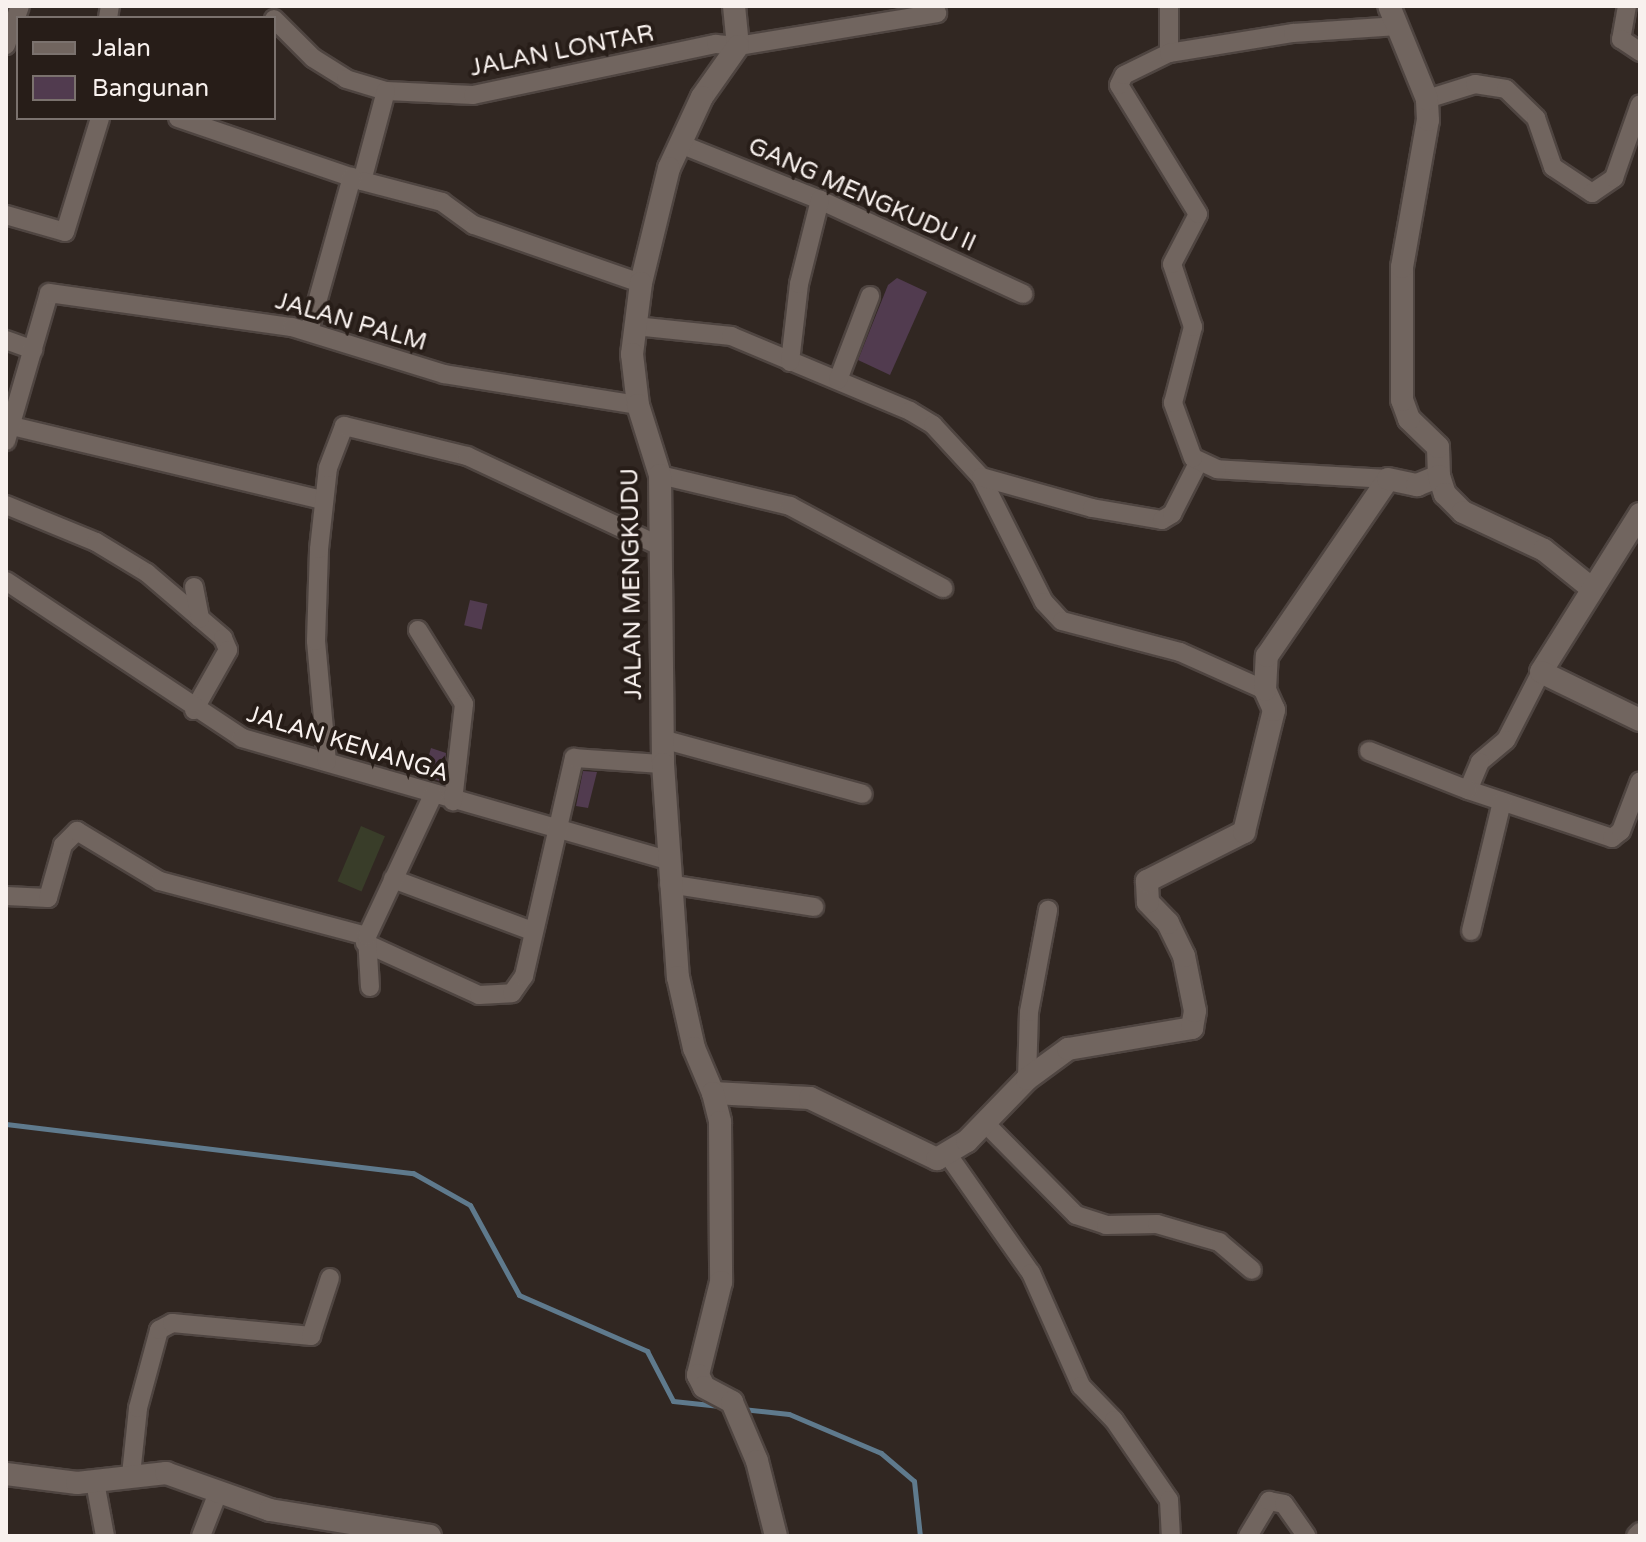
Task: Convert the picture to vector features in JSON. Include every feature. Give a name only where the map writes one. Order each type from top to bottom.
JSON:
[{"type":"street","points":[[734,6],[738,46]]},
{"type":"street","points":[[1169,6],[1169,53]]},
{"type":"street","points":[[1627,6],[1621,39],[1640,52]]},
{"type":"street","name":"JALAN LONTAR","points":[[276,21],[326,68],[386,91],[473,95],[716,44],[738,46],[937,13]]},
{"type":"street","points":[[981,477],[1092,508],[1162,520],[1172,514],[1198,463],[1173,403],[1193,327],[1172,264],[1198,214],[1119,85],[1124,75],[1169,53],[1394,16],[1427,99],[1425,147],[1402,267],[1401,385],[1404,411],[1438,447],[1439,476],[1463,512],[1544,550],[1590,587]]},
{"type":"street","points":[[6,45],[16,17]]},
{"type":"street","name":"JALAN MENGKUDU","points":[[738,46],[723,61],[680,144],[641,283],[635,326],[638,405],[660,475],[658,545],[662,739],[667,860],[678,977],[694,1048],[713,1093],[720,1122],[721,1282],[698,1375],[704,1387],[732,1402],[740,1429],[757,1461],[776,1536]]},
{"type":"street","points":[[1427,99],[1475,84],[1506,89],[1536,118],[1553,167],[1592,193],[1614,178],[1640,104]]},
{"type":"street","points":[[309,331],[386,91]]},
{"type":"street","points":[[6,215],[65,232],[99,120]]},
{"type":"street","points":[[184,120],[357,179],[442,202],[474,225],[641,283]]},
{"type":"street","name":"GANG MENGKUDU II","points":[[680,144],[820,200],[1023,294]]},
{"type":"street","points":[[790,362],[799,284],[820,200]]},
{"type":"street","name":"JALAN PALM","points":[[33,350],[49,293],[309,331],[444,374],[638,405]]},
{"type":"street","points":[[838,380],[870,296]]},
{"type":"street","points":[[635,326],[731,336],[838,380],[933,425],[981,477],[1044,602],[1062,621],[1180,652],[1265,690]]},
{"type":"street","points":[[6,340],[33,350],[9,433],[323,500]]},
{"type":"street","points":[[327,762],[316,641],[323,500],[336,437],[351,425],[467,456],[658,545]]},
{"type":"street","points":[[1198,463],[1388,479],[1417,485],[1439,476]]},
{"type":"street","points":[[660,475],[790,506],[943,588]]},
{"type":"street","points":[[713,1093],[810,1098],[919,1155],[948,1155],[986,1124],[1027,1079],[1084,1043],[1192,1028],[1195,1011],[1184,956],[1168,923],[1148,902],[1147,881],[1244,832],[1274,710],[1265,690],[1267,656],[1388,479]]},
{"type":"street","points":[[6,505],[96,542],[174,592],[200,618],[228,650],[194,710]]},
{"type":"street","points":[[1468,790],[1480,762],[1506,740],[1590,587],[1640,514]]},
{"type":"street","name":"JALAN KENANGA","points":[[6,581],[194,710],[242,738],[667,860]]},
{"type":"street","points":[[194,587],[200,618]]},
{"type":"street","points":[[418,630],[464,704],[453,801]]},
{"type":"street","points":[[1541,672],[1640,720]]},
{"type":"street","points":[[662,739],[863,794]]},
{"type":"street","points":[[1369,751],[1468,790],[1612,838],[1621,831],[1640,781]]},
{"type":"street","points":[[6,896],[48,898],[63,845],[77,831],[160,881],[366,939],[453,985],[503,997],[519,986],[555,826],[574,758],[663,764]]},
{"type":"street","points":[[370,987],[366,939],[433,795]]},
{"type":"street","points":[[1471,931],[1502,802]]},
{"type":"street","points":[[393,879],[532,931]]},
{"type":"street","points":[[669,884],[814,907]]},
{"type":"street","points":[[1027,1079],[1029,1012],[1048,910]]},
{"type":"street","points":[[986,1124],[1076,1215],[1106,1225],[1157,1224],[1219,1242],[1252,1270]]},
{"type":"street","points":[[948,1155],[1031,1273],[1081,1386],[1114,1420],[1169,1500],[1171,1536]]},
{"type":"street","points":[[131,1475],[138,1408],[159,1330],[172,1323],[311,1336],[330,1278]]},
{"type":"street","points":[[6,1474],[95,1482],[131,1475],[166,1473],[270,1510],[430,1536]]},
{"type":"street","points":[[95,1482],[105,1536]]},
{"type":"street","points":[[201,1536],[219,1490]]},
{"type":"street","points":[[1248,1536],[1269,1501],[1284,1504],[1306,1536]]},
{"type":"green space","points":[[361,826],[385,836],[361,891],[338,881]]},
{"type":"building","points":[[897,278],[927,292],[890,375],[858,360],[888,285]]},
{"type":"building","points":[[470,600],[488,604],[482,629],[464,625]]},
{"type":"building","points":[[431,748],[446,753],[443,782],[423,776]]},
{"type":"building","points":[[583,771],[597,772],[588,808],[576,806]]},
{"type":"waterway","points":[[6,1124],[413,1173],[470,1205],[519,1295],[647,1351],[673,1401],[720,1406]]},
{"type":"waterway","points":[[742,1409],[789,1414],[881,1453],[914,1481],[920,1536]]}]
